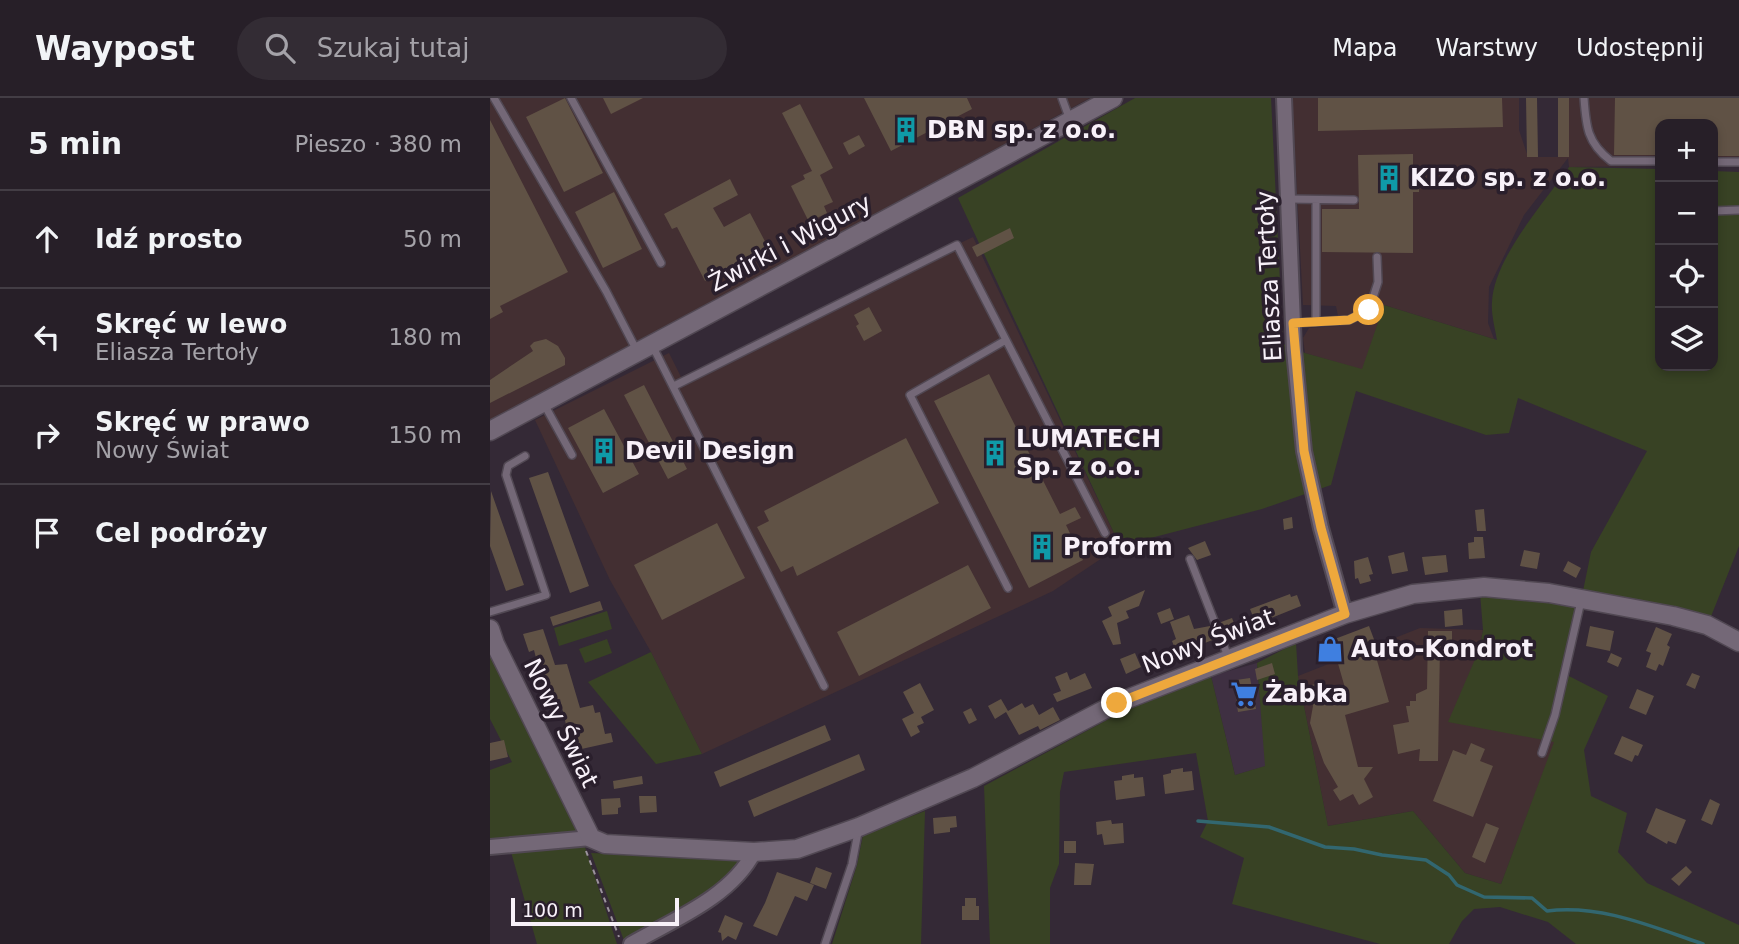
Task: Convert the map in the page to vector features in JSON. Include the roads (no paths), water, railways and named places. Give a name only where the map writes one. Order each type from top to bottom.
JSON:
[{"type":"street","name":"Żwirki i Wigury","points":[[490,431],[1112,98]]},
{"type":"street","name":"Eliasza Tertoły","points":[[1284,98],[1293,323],[1304,451],[1321,528],[1345,614]]},
{"type":"street","name":"Nowy Świat","points":[[490,848],[586,839],[605,844],[754,852],[797,849],[859,827],[973,778],[1117,703],[1345,614],[1413,594],[1484,587],[1516,588],[1707,625],[1739,642]]},
{"type":"street","name":"Nowy Świat","points":[[490,629],[586,839]]},
{"type":"street","points":[[631,944],[713,897],[745,870],[754,852]]},
{"type":"lane","points":[[494,98],[606,291],[674,386],[824,686]]},
{"type":"lane","points":[[571,98],[661,263]]},
{"type":"lane","points":[[1062,98],[1070,121]]},
{"type":"lane","points":[[1584,98],[1591,142],[1607,159],[1655,162]]},
{"type":"lane","points":[[1718,162],[1739,162]]},
{"type":"lane","points":[[1288,199],[1354,200]]},
{"type":"lane","points":[[1316,201],[1316,322]]},
{"type":"lane","points":[[1718,211],[1739,210]]},
{"type":"lane","points":[[674,386],[957,245],[1105,533]]},
{"type":"lane","points":[[1293,323],[1349,320],[1369,310],[1378,282],[1377,257]]},
{"type":"lane","points":[[1006,340],[909,394],[1008,588]]},
{"type":"lane","points":[[544,403],[572,455]]},
{"type":"lane","points":[[490,612],[546,595],[506,475],[508,466],[525,456]]},
{"type":"lane","points":[[1190,559],[1229,659]]},
{"type":"lane","points":[[1542,753],[1555,715],[1581,599]]},
{"type":"lane","points":[[825,944],[852,864],[859,827]]},
{"type":"waterway","points":[[1198,821],[1269,827],[1325,847],[1426,860],[1449,875],[1457,885],[1484,897],[1532,898],[1547,911],[1587,911],[1626,918],[1703,944]]},
{"type":"place","name":"DBN sp. z o.o.","points":[[906,130]]},
{"type":"place","name":"KIZO sp. z o.o.","points":[[1389,178]]},
{"type":"place","name":"Devil Design","points":[[604,451]]},
{"type":"place","name":"LUMATECH Sp. z o.o.","points":[[995,453]]},
{"type":"place","name":"Proform","points":[[1042,547]]},
{"type":"place","name":"Auto-Kondrot","points":[[1330,649]]},
{"type":"place","name":"Żabka","points":[[1244,694]]}]
